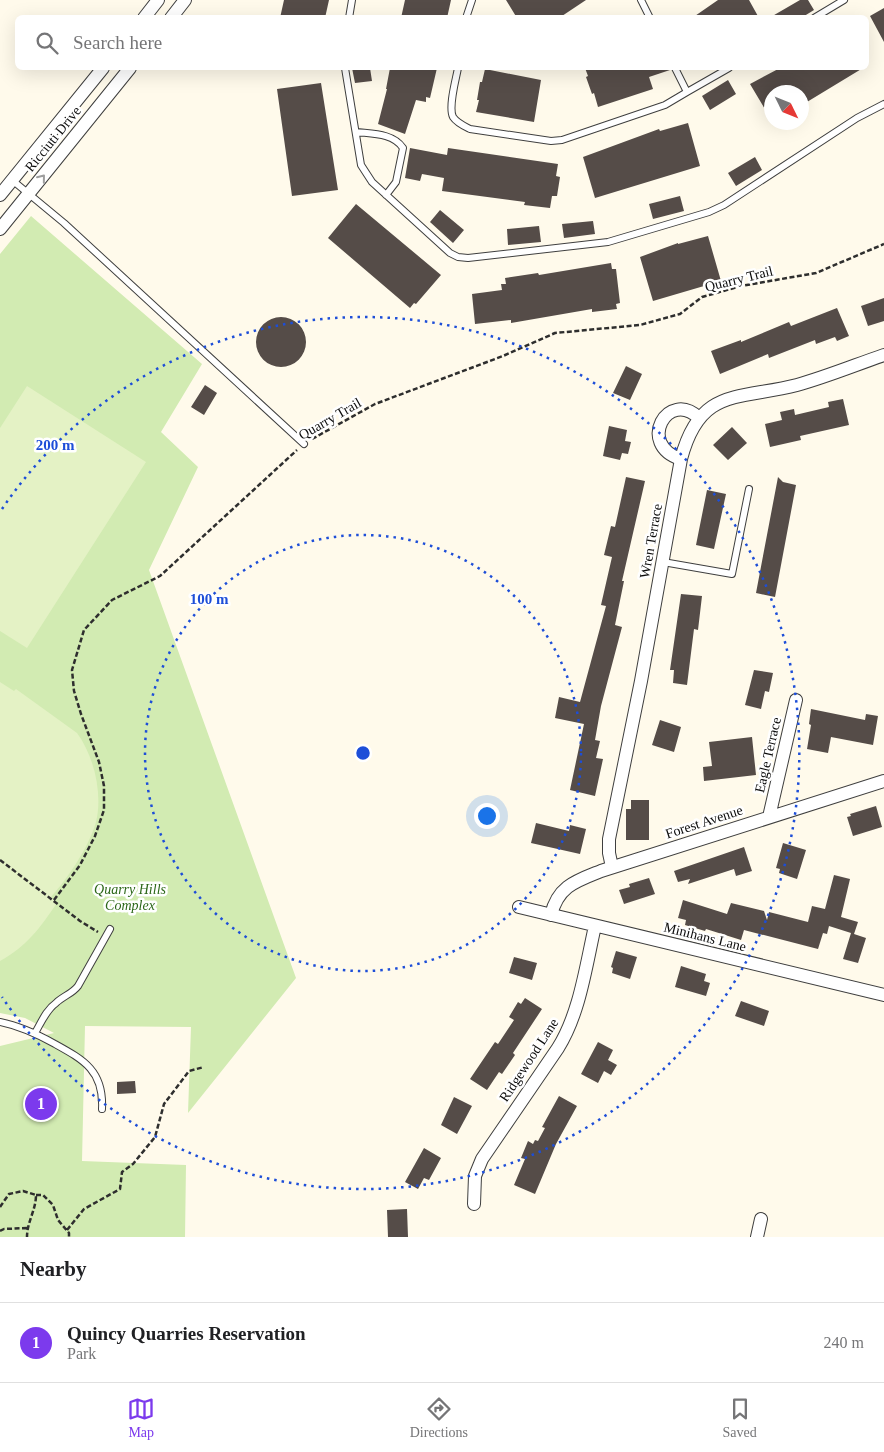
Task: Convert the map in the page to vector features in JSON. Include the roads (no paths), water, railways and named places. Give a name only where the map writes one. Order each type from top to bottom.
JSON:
[{"type":"street","points":[[146,15],[158,0]]},
{"type":"street","points":[[172,15],[185,0]]},
{"type":"street","name":"Ricciuti Drive","points":[[0,195],[102,70]]},
{"type":"street","name":"Ricciuti Drive","points":[[0,229],[128,70]]},
{"type":"street","name":"Wren Terrace","points":[[612,867],[609,839],[681,459],[689,435],[699,418],[714,405],[732,397],[804,383],[884,355]]},
{"type":"street","points":[[681,459],[663,447],[658,436],[660,424],[672,412],[682,408],[692,412],[699,418]]},
{"type":"street","name":"Eagle Terrace","points":[[769,817],[796,700]]},
{"type":"street","name":"Forest Avenue","points":[[551,915],[556,900],[566,888],[579,880],[612,867],[884,781]]},
{"type":"street","name":"Minihans Lane","points":[[519,907],[884,995]]},
{"type":"street","name":"Ridgewood Lane","points":[[474,1204],[475,1176],[482,1159],[558,1048],[568,1030],[575,1011],[595,926]]},
{"type":"street","points":[[757,1237],[761,1219]]},
{"type":"lane","points":[[350,15],[352,0]]},
{"type":"lane","points":[[467,15],[472,0]]},
{"type":"lane","points":[[641,0],[648,15]]},
{"type":"lane","points":[[819,15],[844,0]]},
{"type":"lane","points":[[345,70],[361,165],[365,174],[450,252],[458,257],[468,258],[608,242],[708,212],[724,205],[857,118],[884,104]]},
{"type":"lane","points":[[458,70],[451,109],[453,117],[460,124],[470,129],[552,141],[562,140],[665,105],[726,70]]},
{"type":"lane","points":[[676,70],[687,92]]},
{"type":"lane","points":[[356,132],[389,136],[403,148],[396,182],[386,195]]},
{"type":"lane","points":[[12,180],[64,223],[304,444]]},
{"type":"lane","points":[[663,562],[732,574],[749,489]]},
{"type":"lane","points":[[35,1033],[50,1008],[78,986],[110,929]]},
{"type":"lane","points":[[0,1022],[35,1033],[80,1058],[91,1068],[101,1087],[102,1108]]},
{"type":"place","name":"Quincy Quarries Reservation","points":[[41,1104]]},
{"type":"park label","name":"Quarry Hills Complex","points":[[130,898]]}]
